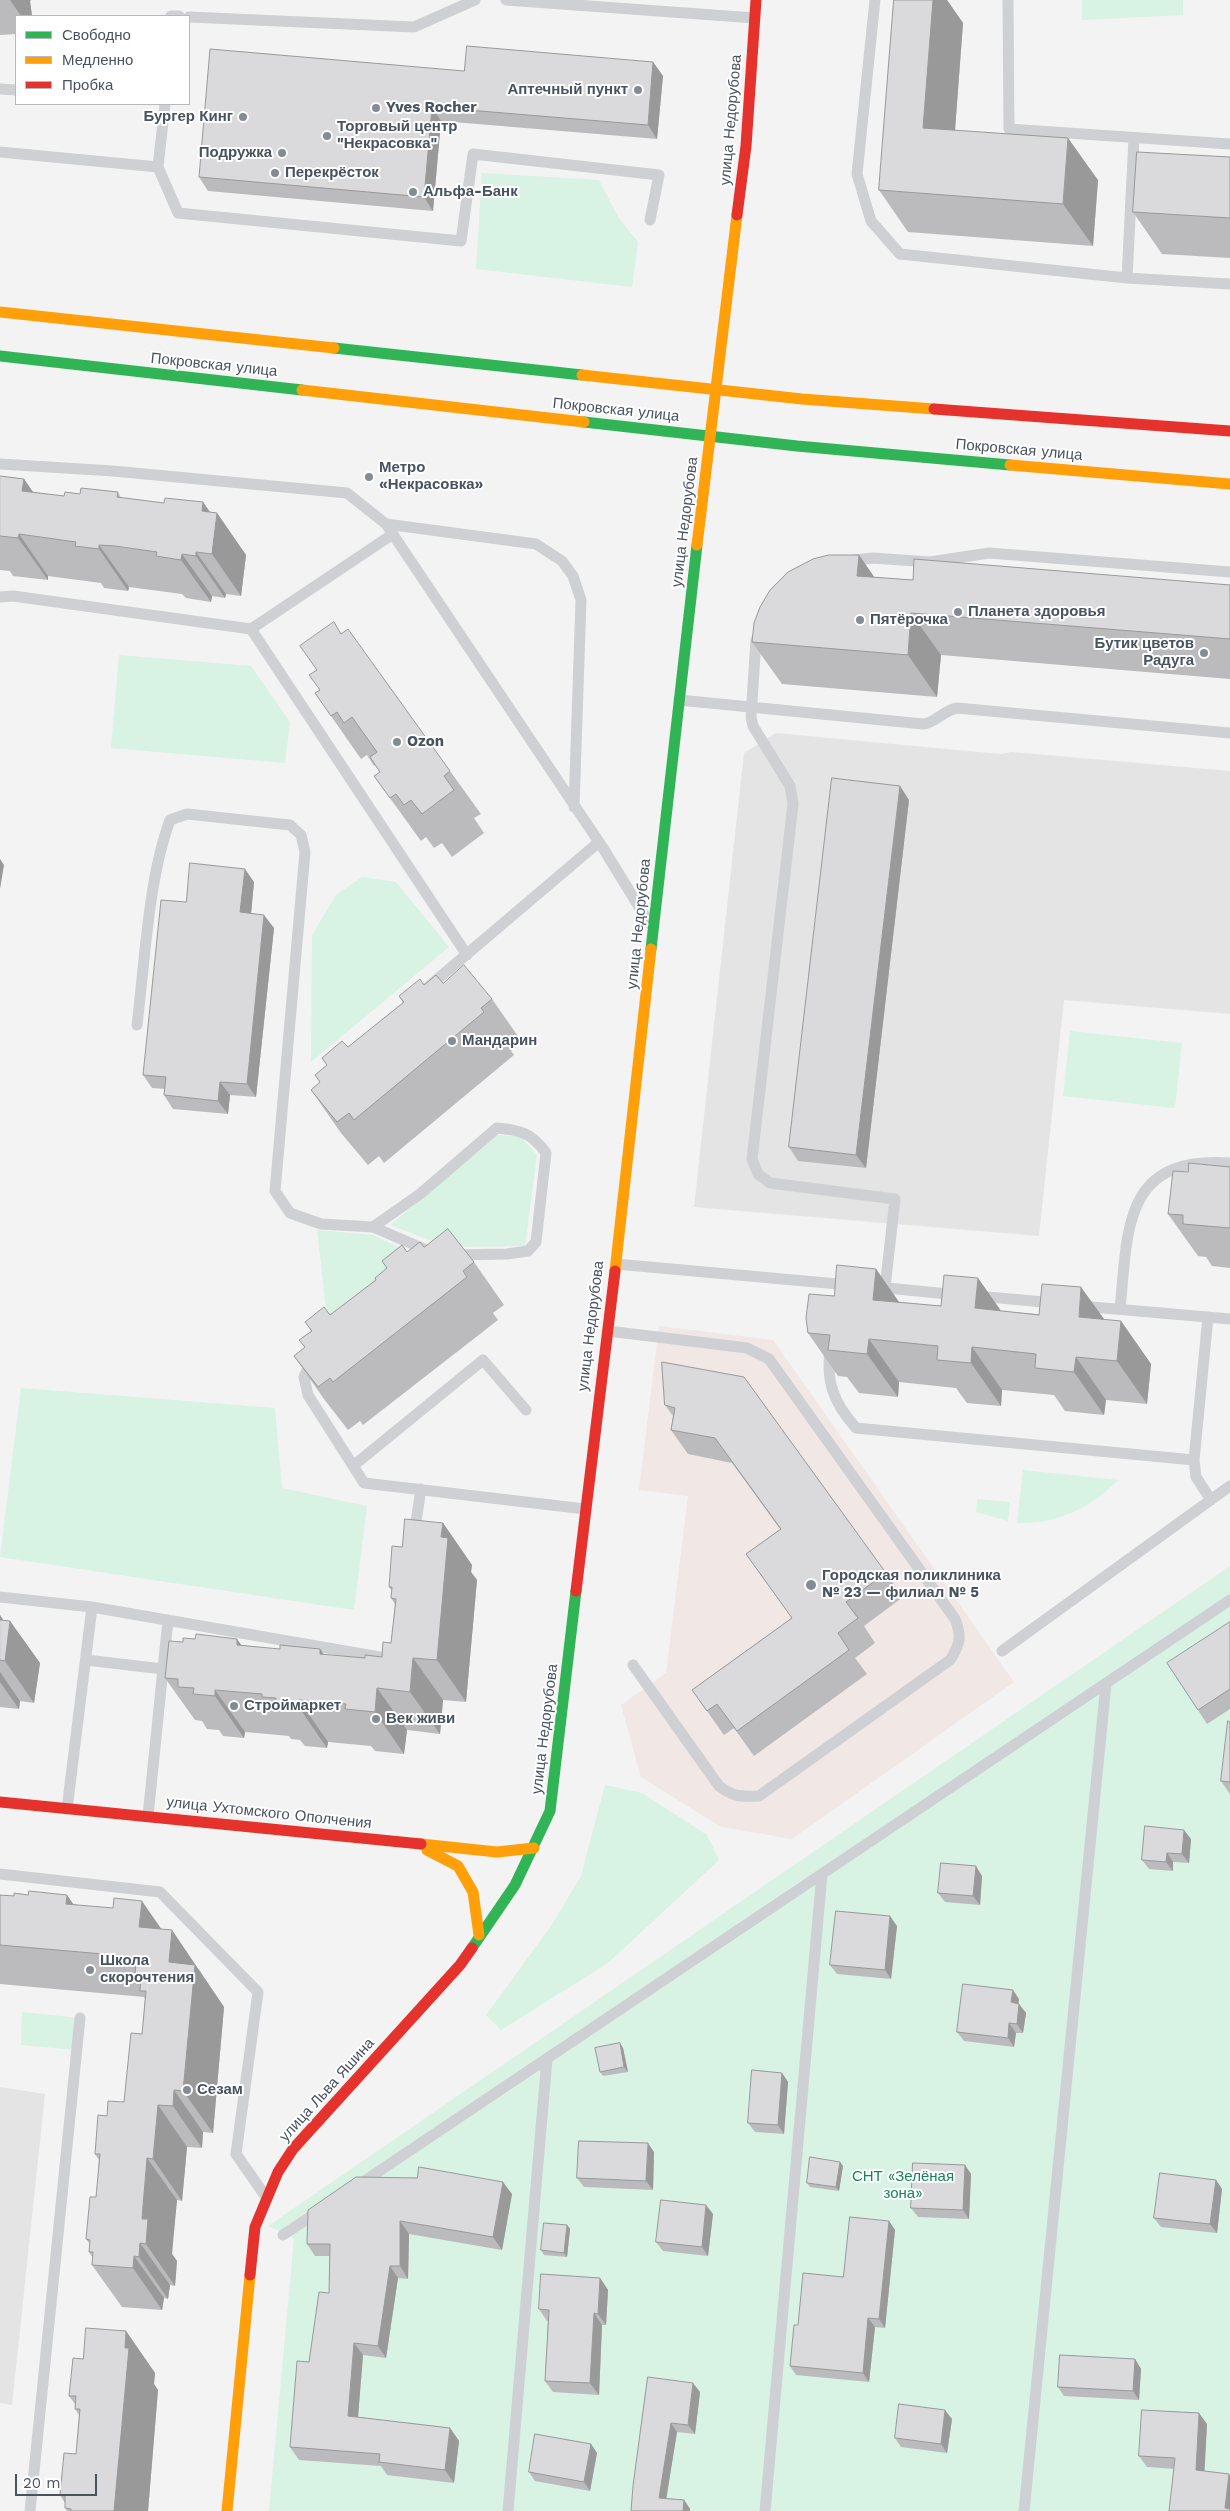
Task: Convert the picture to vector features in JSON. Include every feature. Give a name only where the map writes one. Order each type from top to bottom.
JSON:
[{"type":"street","name":"улица Недорубова","points":[[534,1848],[550,1811],[614,1264],[641,1053],[653,930],[715,390],[746,146],[756,0]]},
{"type":"street","name":"Покровская улица","points":[[0,312],[802,399],[1230,431]]},
{"type":"street","name":"Покровская улица","points":[[0,356],[797,446],[1230,484]]},
{"type":"street","name":"улица Ухтомского Ополчения","points":[[0,1802],[497,1852],[534,1848]]},
{"type":"street","points":[[414,1843],[458,1866],[473,1892],[479,1935]]},
{"type":"street","name":"улица Льва Яшина","points":[[227,2511],[255,2227],[278,2172],[293,2149],[460,1965],[515,1885],[534,1848]]},
{"type":"lane","points":[[190,17],[414,27],[475,0]]},
{"type":"lane","points":[[506,0],[669,6],[755,18]]},
{"type":"lane","points":[[875,0],[857,174],[871,221],[900,254],[1127,278],[1230,284]]},
{"type":"lane","points":[[1008,0],[1009,129],[1230,144]]},
{"type":"lane","points":[[0,89],[15,90]]},
{"type":"lane","points":[[165,105],[158,167],[178,213],[461,242],[473,154],[659,175],[650,220]]},
{"type":"lane","points":[[1127,278],[1134,138]]},
{"type":"lane","points":[[0,152],[158,167]]},
{"type":"lane","points":[[0,464],[113,471],[347,493],[389,529],[599,842],[653,930]]},
{"type":"lane","points":[[0,597],[13,596],[251,629],[389,529],[536,544],[562,560],[573,576],[581,600],[574,807]]},
{"type":"lane","points":[[833,565],[873,558],[930,562],[989,553],[1230,572]]},
{"type":"lane","points":[[766,621],[756,640],[751,706],[754,726],[788,782],[793,804],[752,1159],[758,1174],[770,1183],[895,1199],[885,1288]]},
{"type":"lane","points":[[251,629],[467,955]]},
{"type":"lane","points":[[680,700],[923,724],[931,722],[946,711],[957,708],[1230,733]]},
{"type":"lane","points":[[137,1026],[156,869],[170,820],[186,814],[290,825],[301,836],[305,852],[275,1191],[290,1213],[321,1224],[373,1227],[436,1258],[528,1251],[536,1242],[546,1153],[539,1143],[521,1130],[497,1128],[420,1194],[373,1227]]},
{"type":"lane","points":[[415,998],[599,842]]},
{"type":"lane","points":[[1120,1309],[1127,1229],[1132,1212],[1146,1190],[1167,1172],[1186,1164],[1213,1161],[1230,1162]]},
{"type":"lane","points":[[614,1264],[835,1288],[885,1288],[1230,1319]]},
{"type":"lane","points":[[1208,1317],[1194,1460],[1196,1477],[1211,1500]]},
{"type":"lane","points":[[606,1331],[747,1348],[769,1359],[955,1619],[960,1632],[959,1647],[950,1660],[759,1796],[739,1797],[729,1794],[719,1786],[633,1665]]},
{"type":"lane","points":[[831,1339],[828,1368],[830,1383],[840,1406],[856,1428],[1194,1460]]},
{"type":"lane","points":[[319,1353],[312,1359],[304,1377],[308,1395],[364,1483],[585,1509]]},
{"type":"lane","points":[[353,1466],[482,1360],[526,1410]]},
{"type":"lane","points":[[1002,1652],[1230,1486]]},
{"type":"lane","points":[[412,1548],[421,1489]]},
{"type":"lane","points":[[0,1597],[92,1607],[395,1660],[397,1650]]},
{"type":"lane","points":[[350,2190],[1230,1600]]},
{"type":"lane","points":[[67,1809],[92,1607]]},
{"type":"lane","points":[[148,1816],[168,1620]]},
{"type":"lane","points":[[86,1660],[163,1669]]},
{"type":"lane","points":[[1024,2511],[1106,1684]]},
{"type":"lane","points":[[0,1874],[160,1892],[258,1992],[236,2154],[267,2198]]},
{"type":"lane","points":[[764,2511],[822,1874]]},
{"type":"lane","points":[[30,2511],[80,2018]]},
{"type":"lane","points":[[508,2511],[547,2059]]},
{"type":"lane","points":[[283,2236],[326,2207]]},
{"type":"shaded area","points":[[776,733],[1000,754],[1012,752],[1230,771],[1230,1014],[1064,1000],[1039,1236],[694,1207],[744,753]]},
{"type":"shaded area","name":"Городская поликлиника № 23 — филиал № 5","points":[[659,1326],[773,1340],[1014,1682],[792,1839],[721,1827],[641,1777],[621,1705],[666,1673],[688,1496],[639,1490]]},
{"type":"shaded area","points":[[0,2087],[45,2094],[12,2405],[0,2403]]},
{"type":"green space","points":[[1082,0],[1183,0],[1183,15],[1082,20]]},
{"type":"green space","points":[[482,173],[599,180],[618,217],[638,242],[632,287],[476,269]]},
{"type":"green space","points":[[119,655],[251,666],[290,722],[285,763],[111,748]]},
{"type":"green space","points":[[362,877],[396,882],[449,947],[311,1062],[312,935],[336,895]]},
{"type":"green space","points":[[1070,1031],[1182,1043],[1175,1108],[1063,1096]]},
{"type":"green space","points":[[498,1135],[521,1137],[537,1155],[525,1246],[448,1247],[390,1225]]},
{"type":"green space","points":[[317,1230],[373,1235],[424,1259],[329,1335]]},
{"type":"green space","points":[[21,1388],[275,1408],[282,1488],[367,1506],[354,1610],[0,1557]]},
{"type":"green space","points":[[1023,1470],[1118,1480],[1096,1499],[1072,1512],[1046,1521],[1017,1523]]},
{"type":"green space","points":[[977,1499],[1010,1502],[1008,1521],[976,1512]]},
{"type":"green space","name":"СНТ «Зелёная зона»","points":[[1230,1566],[1230,2511],[269,2511],[294,2238],[268,2226]]},
{"type":"green space","points":[[605,1785],[642,1793],[707,1835],[719,1860],[608,1963],[501,2030],[486,2015],[551,1926],[581,1876]]},
{"type":"green space","points":[[22,2012],[80,2018],[77,2050],[21,2045]]},
{"type":"building","points":[[894,0],[933,0],[923,128],[1068,138],[1063,204],[879,190]]},
{"type":"building","name":"Торговый центр \"Некрасовка\"","points":[[467,46],[653,62],[648,125],[432,107],[424,197],[199,177],[210,49],[464,71]]},
{"type":"building","points":[[1137,152],[1230,157],[1230,218],[1133,212]]},
{"type":"building","points":[[0,476],[24,479],[22,491],[64,496],[65,492],[80,494],[81,488],[118,492],[117,497],[164,503],[165,498],[203,502],[202,511],[217,513],[212,554],[196,552],[196,556],[182,554],[181,560],[156,556],[157,552],[115,546],[99,545],[99,549],[75,546],[76,542],[19,534],[18,538],[0,536]]},
{"type":"building","points":[[829,555],[859,555],[857,576],[913,580],[914,559],[1230,585],[1230,639],[911,613],[908,655],[752,642],[754,623],[760,607],[770,590],[788,572],[813,559]]},
{"type":"building","points":[[334,622],[341,634],[348,629],[450,771],[444,776],[454,790],[422,814],[411,800],[404,805],[396,794],[390,798],[374,776],[380,772],[370,757],[377,752],[352,717],[344,723],[337,712],[331,716],[315,693],[320,690],[309,675],[317,670],[300,646]]},
{"type":"building","points":[[832,778],[900,786],[856,1155],[789,1147]]},
{"type":"building","points":[[190,863],[245,869],[240,912],[264,915],[247,1084],[220,1082],[218,1101],[164,1095],[166,1077],[143,1075],[161,900],[186,902]]},
{"type":"building","points":[[464,965],[492,999],[481,1008],[484,1012],[354,1120],[349,1113],[337,1122],[311,1090],[320,1082],[315,1075],[327,1065],[322,1058],[342,1041],[348,1047],[404,1002],[399,996],[420,979],[424,985],[436,975],[443,983]]},
{"type":"building","points":[[1189,1163],[1230,1167],[1230,1228],[1183,1224],[1183,1215],[1168,1214],[1173,1171],[1188,1172]]},
{"type":"building","points":[[448,1229],[474,1262],[463,1271],[467,1277],[333,1382],[330,1378],[318,1387],[294,1356],[305,1347],[299,1340],[312,1331],[305,1322],[324,1307],[330,1315],[376,1280],[375,1278],[387,1268],[382,1261],[402,1245],[407,1252],[420,1242],[424,1247]]},
{"type":"building","points":[[837,1265],[876,1269],[873,1300],[941,1306],[944,1275],[978,1278],[975,1308],[1039,1315],[1042,1284],[1081,1287],[1079,1317],[1121,1321],[1117,1361],[1076,1357],[1074,1372],[1035,1368],[1036,1354],[972,1347],[971,1363],[937,1360],[938,1346],[869,1339],[867,1354],[828,1350],[830,1335],[808,1333],[806,1318],[809,1294],[834,1296]]},
{"type":"building","name":"Городская поликлиника № 23 — филиал № 5","points":[[662,1362],[744,1377],[886,1573],[846,1602],[858,1618],[838,1633],[849,1650],[737,1731],[717,1704],[707,1711],[692,1690],[792,1618],[746,1554],[781,1529],[715,1438],[671,1430],[675,1408],[665,1405]]},
{"type":"building","points":[[405,1519],[443,1523],[441,1537],[448,1538],[437,1660],[413,1658],[410,1692],[377,1688],[375,1712],[345,1709],[346,1704],[299,1700],[298,1706],[275,1704],[276,1698],[262,1697],[262,1694],[215,1690],[215,1696],[193,1694],[194,1688],[178,1687],[178,1679],[165,1678],[169,1641],[183,1642],[183,1638],[195,1639],[196,1634],[237,1639],[237,1645],[280,1649],[280,1645],[320,1649],[320,1654],[365,1658],[365,1655],[382,1657],[383,1642],[391,1643],[396,1599],[391,1598],[392,1587],[389,1587],[392,1546],[402,1547]]},
{"type":"building","points":[[0,1620],[10,1621],[5,1661],[0,1660]]},
{"type":"building","points":[[1230,1622],[1230,1689],[1198,1710],[1167,1663]]},
{"type":"building","points":[[1228,1721],[1230,1722],[1230,1782],[1221,1781]]},
{"type":"building","points":[[1145,1826],[1184,1830],[1182,1854],[1167,1853],[1166,1862],[1142,1860]]},
{"type":"building","points":[[941,1863],[976,1866],[973,1896],[938,1893]]},
{"type":"building","points":[[29,1891],[67,1895],[66,1904],[113,1908],[114,1898],[142,1901],[139,1927],[172,1930],[169,1962],[195,1965],[183,2091],[174,2090],[173,2106],[158,2105],[153,2159],[147,2158],[142,2219],[148,2219],[146,2244],[140,2243],[139,2257],[134,2256],[133,2268],[92,2265],[93,2252],[89,2252],[90,2240],[86,2239],[90,2197],[96,2197],[100,2154],[95,2154],[98,2115],[107,2116],[108,2101],[124,2102],[131,2033],[142,2034],[146,1991],[140,1991],[141,1973],[135,1973],[137,1957],[0,1945],[0,1895],[14,1896],[14,1893],[28,1895]]},
{"type":"building","points":[[836,1911],[890,1916],[885,1970],[830,1965]]},
{"type":"building","points":[[963,1984],[1013,1990],[1011,2002],[1019,2004],[1017,2024],[1009,2023],[1008,2038],[957,2032]]},
{"type":"building","points":[[620,2043],[624,2067],[600,2072],[595,2048]]},
{"type":"building","points":[[752,2070],[782,2073],[778,2125],[748,2123]]},
{"type":"building","points":[[579,2141],[648,2143],[646,2181],[577,2178]]},
{"type":"building","points":[[810,2157],[840,2162],[836,2187],[807,2183]]},
{"type":"building","points":[[913,2163],[965,2165],[963,2210],[911,2208]]},
{"type":"building","points":[[419,2167],[503,2182],[493,2237],[400,2221],[400,2266],[390,2266],[378,2346],[354,2343],[348,2416],[450,2428],[445,2470],[379,2462],[380,2454],[290,2447],[297,2361],[309,2362],[319,2292],[329,2293],[330,2244],[307,2244],[308,2210],[356,2177],[417,2178]]},
{"type":"building","points":[[1160,2173],[1216,2180],[1210,2224],[1154,2218]]},
{"type":"building","points":[[661,2200],[706,2205],[702,2247],[656,2242]]},
{"type":"building","points":[[850,2217],[889,2221],[879,2319],[868,2318],[863,2373],[790,2366],[794,2325],[798,2325],[803,2273],[843,2277]]},
{"type":"building","points":[[544,2223],[567,2225],[564,2253],[541,2250]]},
{"type":"building","points":[[541,2274],[600,2278],[598,2314],[594,2313],[590,2383],[545,2381],[549,2310],[539,2309]]},
{"type":"building","points":[[86,2328],[126,2331],[125,2348],[129,2348],[114,2511],[71,2511],[71,2509],[65,2508],[65,2496],[60,2495],[64,2453],[76,2454],[80,2409],[75,2409],[76,2396],[69,2396],[73,2358],[83,2359]]},
{"type":"building","points":[[1060,2355],[1135,2359],[1133,2391],[1058,2387]]},
{"type":"building","points":[[648,2377],[693,2383],[688,2425],[671,2423],[659,2498],[684,2500],[683,2511],[631,2511]]},
{"type":"building","points":[[899,2404],[945,2410],[941,2444],[895,2438]]},
{"type":"building","points":[[1142,2410],[1199,2413],[1196,2470],[1229,2474],[1225,2508],[1230,2509],[1230,2511],[1169,2511],[1175,2458],[1139,2456]]},
{"type":"building","points":[[535,2434],[591,2444],[584,2482],[529,2472]]},
{"type":"traffic: fast","points":[[334,348],[582,375]]},
{"type":"traffic: fast","points":[[0,356],[302,390]]},
{"type":"traffic: fast","points":[[584,422],[797,446],[1010,465]]},
{"type":"traffic: fast","points":[[651,949],[697,545]]},
{"type":"traffic: fast","points":[[472,1948],[515,1885],[550,1811],[576,1591]]},
{"type":"traffic: slow","points":[[697,545],[737,215]]},
{"type":"traffic: slow","points":[[0,312],[334,348]]},
{"type":"traffic: slow","points":[[582,375],[802,399],[934,409]]},
{"type":"traffic: slow","points":[[302,390],[584,422]]},
{"type":"traffic: slow","points":[[1010,465],[1230,484]]},
{"type":"traffic: slow","points":[[615,1271],[651,949]]},
{"type":"traffic: slow","points":[[421,1844],[497,1852],[534,1848]]},
{"type":"traffic: slow","points":[[427,1850],[458,1866],[473,1892],[479,1935]]},
{"type":"traffic: slow","points":[[227,2511],[250,2275]]},
{"type":"traffic: jam","points":[[737,215],[746,146],[756,0]]},
{"type":"traffic: jam","points":[[934,409],[1230,431]]},
{"type":"traffic: jam","points":[[576,1591],[615,1271]]},
{"type":"traffic: jam","points":[[0,1802],[421,1844]]},
{"type":"traffic: jam","points":[[250,2275],[255,2227],[278,2172],[293,2149],[460,1965],[472,1948]]},
{"type":"place","name":"Аптечный пункт","points":[[638,90]]},
{"type":"place","name":"Yves Rocher","points":[[376,108]]},
{"type":"place","name":"Бургер Кинг","points":[[243,117]]},
{"type":"place","name":"Торговый центр \"Некрасовка\"","points":[[327,136]]},
{"type":"place","name":"Подружка","points":[[282,153]]},
{"type":"place","name":"Перекрёсток","points":[[275,173]]},
{"type":"place","name":"Альфа-Банк","points":[[413,192]]},
{"type":"place","name":"Метро «Некрасовка»","points":[[369,477]]},
{"type":"place","name":"Планета здоровья","points":[[958,612]]},
{"type":"place","name":"Пятёрочка","points":[[860,620]]},
{"type":"place","name":"Бутик цветов Радуга","points":[[1204,653]]},
{"type":"place","name":"Ozon","points":[[397,742]]},
{"type":"place","name":"Мандарин","points":[[452,1041]]},
{"type":"place","name":"Городская поликлиника № 23 — филиал № 5","points":[[811,1585]]},
{"type":"place","name":"Строймаркет","points":[[234,1706]]},
{"type":"place","name":"Век живи","points":[[376,1719]]},
{"type":"place","name":"Школа скорочтения","points":[[90,1970]]},
{"type":"place","name":"Сезам","points":[[187,2090]]}]
